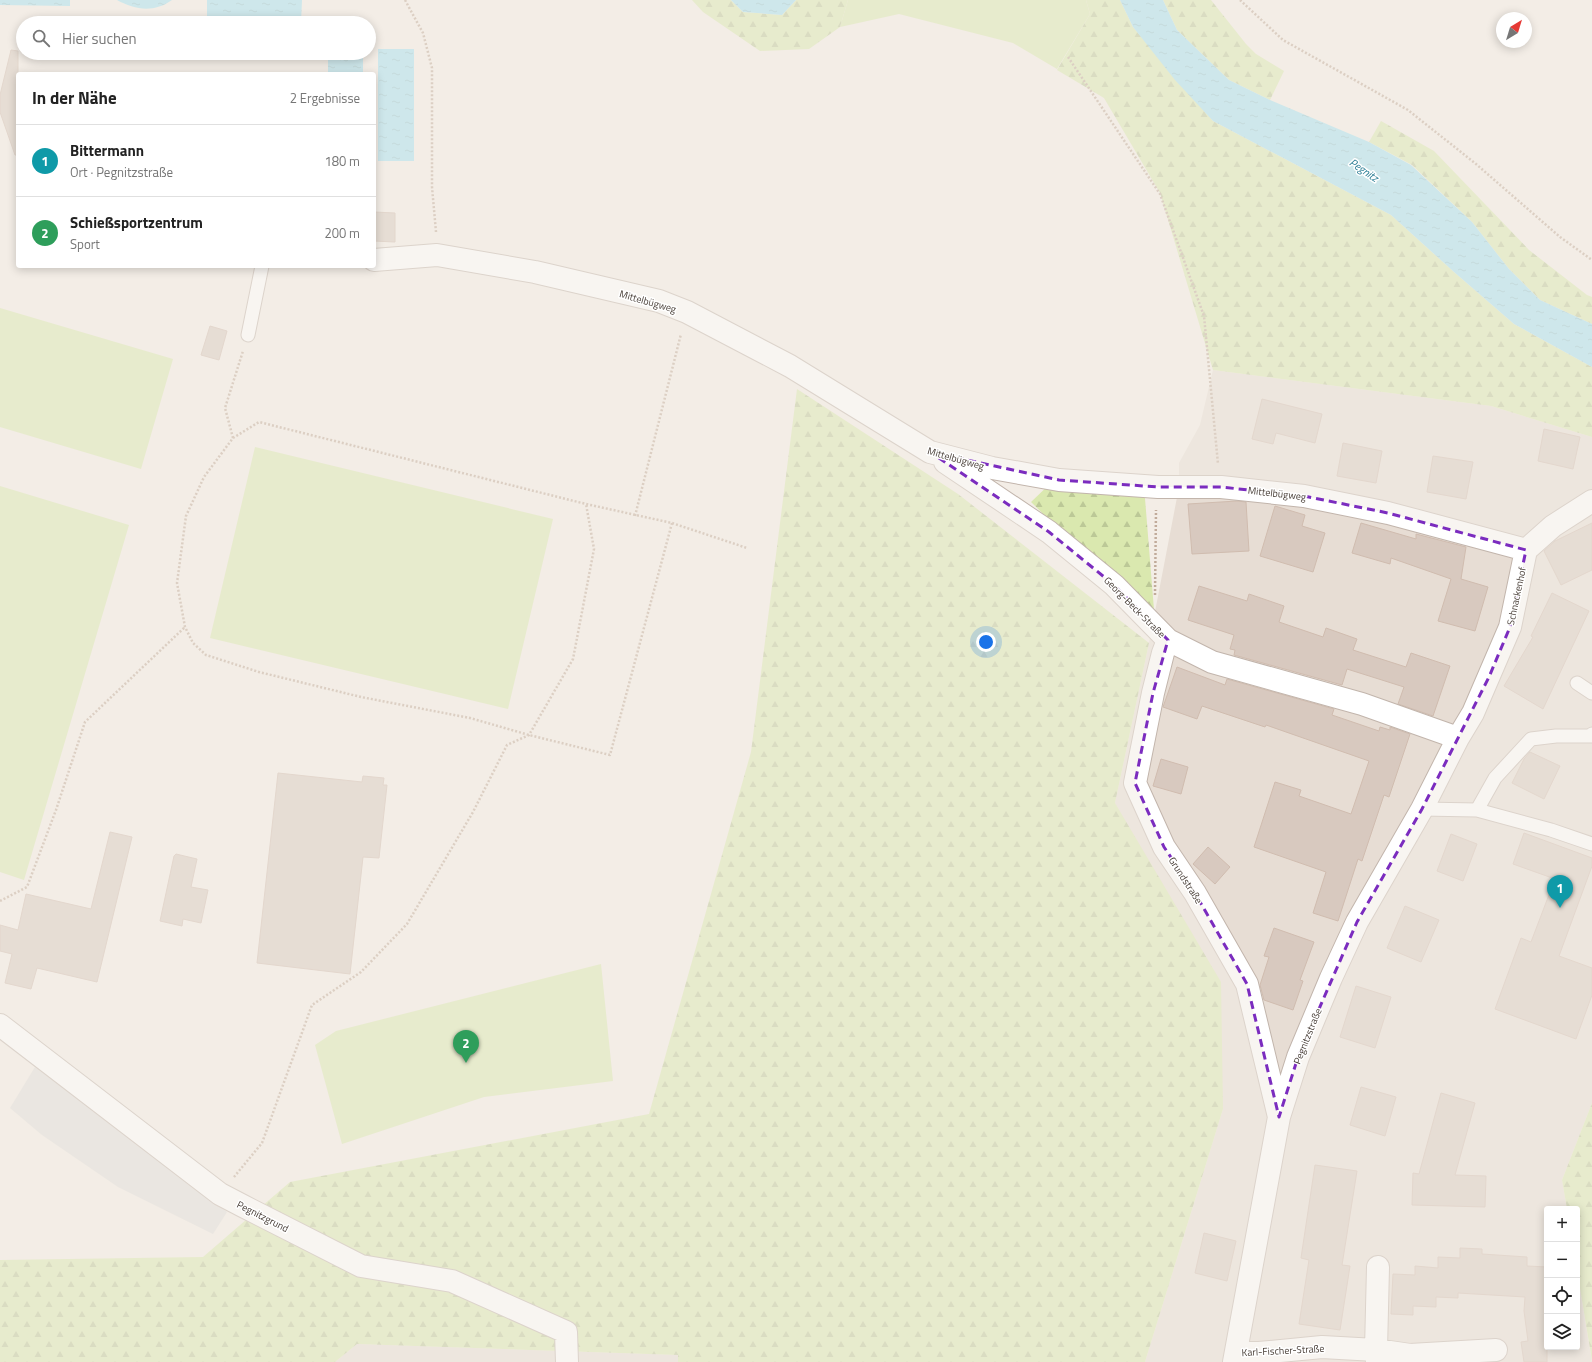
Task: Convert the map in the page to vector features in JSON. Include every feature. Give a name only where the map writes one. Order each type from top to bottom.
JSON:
[{"type":"street","name":"Mittelbügweg","points":[[376,260],[437,254],[535,272],[659,302],[687,312],[790,366],[930,452],[992,468],[1059,480],[1158,487],[1221,487],[1311,497],[1388,513],[1526,550]]},
{"type":"street","name":"Georg-Beck-Straße","points":[[930,452],[1049,532],[1114,585],[1162,634],[1212,662],[1362,704],[1458,738]]},
{"type":"street","points":[[1526,550],[1553,526],[1592,501]]},
{"type":"street","name":"Schnackenhof","points":[[1458,738],[1473,713],[1510,627],[1526,550]]},
{"type":"street","name":"Grundstraße","points":[[1162,634],[1163,653],[1153,693],[1135,783],[1164,847],[1195,893],[1247,984],[1279,1117]]},
{"type":"street","name":"Pegnitzstraße","points":[[1235,1357],[1279,1117],[1298,1057],[1331,978],[1357,922],[1422,809],[1458,738]]},
{"type":"street","name":"Pegnitzgrund","points":[[0,1025],[220,1194],[361,1266],[452,1281],[566,1332],[567,1362]]},
{"type":"street","points":[[1377,1356],[1378,1267]]},
{"type":"street","name":"Karl-Fischer-Straße","points":[[1235,1357],[1259,1353],[1322,1347],[1377,1356],[1496,1350]]},
{"type":"lane","points":[[248,335],[262,268]]},
{"type":"lane","points":[[1577,683],[1592,693]]},
{"type":"lane","points":[[1477,810],[1495,778],[1530,739],[1556,736],[1591,736],[1592,734]]},
{"type":"lane","points":[[1422,809],[1477,810],[1551,830],[1592,844]]},
{"type":"path","points":[[405,0],[423,33],[432,68],[432,187],[437,254]]},
{"type":"path","points":[[1240,0],[1283,40],[1408,110],[1476,164],[1560,237],[1592,260]]},
{"type":"path","points":[[1068,57],[1160,194],[1204,316],[1221,487]]},
{"type":"path","points":[[635,516],[687,312]]},
{"type":"path","points":[[233,438],[225,408],[248,335]]},
{"type":"path","points":[[672,523],[610,755],[529,735],[470,718],[361,698],[260,672],[206,655],[193,643],[185,627],[177,584],[186,516],[204,478],[233,438],[259,422],[635,516],[672,523],[747,548]]},
{"type":"path","points":[[1158,487],[1155,536],[1162,634]]},
{"type":"path","points":[[220,1194],[262,1143],[312,1005],[360,972],[407,924],[473,812],[507,745],[529,735],[573,659],[594,550],[586,504]]},
{"type":"path","points":[[0,901],[27,887],[56,810],[85,722],[185,627]]},
{"type":"highlighted area","points":[[930,452],[1059,480],[1158,487],[1221,487],[1304,496],[1388,513],[1526,550],[1510,627],[1489,677],[1422,809],[1357,922],[1298,1057],[1279,1117],[1247,984],[1195,893],[1164,847],[1135,783],[1153,693],[1168,640],[1114,585],[1049,532]]},
{"type":"shaded area","points":[[1213,370],[1491,406],[1592,437],[1592,1103],[1562,1180],[1566,1206],[1544,1206],[1544,1350],[1580,1350],[1580,1288],[1592,1362],[1145,1362],[1223,1109],[1115,803],[1149,643],[1179,487],[1179,463],[1200,425]]},
{"type":"shaded area","points":[[35,1067],[227,1212],[213,1234],[118,1187],[42,1135],[10,1108]]},
{"type":"shaded area","points":[[357,1344],[679,1355],[678,1362],[335,1362]]},
{"type":"green space","points":[[692,0],[731,0],[743,12],[782,15],[796,0],[848,0],[840,27],[809,49],[760,51],[703,12]]},
{"type":"green space","points":[[848,0],[1086,0],[1090,14],[1057,69],[1013,43],[899,14],[840,27]]},
{"type":"green space","points":[[1086,0],[1120,0],[1133,27],[1213,121],[1391,215],[1514,324],[1592,367],[1592,437],[1491,406],[1213,370],[1160,193],[1104,98],[1057,70],[1090,14]]},
{"type":"green space","points":[[1163,0],[1211,0],[1246,44],[1256,54],[1284,71],[1270,100],[1229,80],[1177,30]]},
{"type":"green space","points":[[1381,121],[1434,151],[1529,250],[1587,295],[1592,297],[1592,324],[1540,300],[1509,269],[1472,222],[1412,165],[1369,142]]},
{"type":"green space","points":[[0,308],[173,359],[141,469],[0,427]]},
{"type":"green space","points":[[797,389],[958,494],[1149,643],[1115,803],[1221,982],[1223,1109],[1145,1362],[678,1362],[678,1355],[357,1344],[335,1362],[0,1362],[0,1260],[203,1257],[290,1182],[649,1114],[751,752]]},
{"type":"green space","points":[[255,447],[553,519],[508,709],[210,638]]},
{"type":"green space","points":[[1055,479],[1144,486],[1155,622],[1031,502]]},
{"type":"green space","points":[[0,486],[129,525],[24,880],[0,872]]},
{"type":"green space","points":[[601,964],[613,1081],[484,1097],[342,1144],[315,1045],[336,1031]]},
{"type":"green space","points":[[1592,1103],[1592,1361],[1580,1288],[1580,1206],[1566,1206],[1562,1180]]},
{"type":"water","points":[[0,0],[70,0],[70,6],[0,5]]},
{"type":"water","points":[[117,0],[172,0],[158,7],[144,9],[131,6]]},
{"type":"water","points":[[207,0],[302,0],[301,16],[207,16]]},
{"type":"water","points":[[731,0],[796,0],[782,15],[743,12]]},
{"type":"water","name":"Pegnitz","points":[[1120,0],[1163,0],[1177,30],[1229,80],[1270,100],[1369,142],[1411,165],[1472,222],[1509,269],[1540,300],[1592,324],[1592,367],[1514,324],[1391,215],[1213,121],[1175,80],[1133,27]]},
{"type":"water","points":[[378,49],[414,49],[414,161],[378,161]]},
{"type":"water","points":[[328,60],[363,60],[363,72],[328,72]]},
{"type":"building","points":[[11,50],[16,51],[18,72],[16,72],[16,155],[0,112],[0,95]]},
{"type":"building","points":[[376,212],[395,213],[395,242],[376,241]]},
{"type":"building","points":[[210,326],[227,331],[219,360],[201,355]]},
{"type":"building","points":[[1262,399],[1322,414],[1315,443],[1276,433],[1273,444],[1252,439]]},
{"type":"building","points":[[1544,429],[1580,437],[1573,469],[1538,461]]},
{"type":"building","points":[[1343,443],[1382,451],[1376,483],[1337,476]]},
{"type":"building","points":[[1433,456],[1473,462],[1466,499],[1427,492]]},
{"type":"building","points":[[1237,501],[1246,502],[1249,551],[1192,554],[1188,504]]},
{"type":"building","points":[[1275,506],[1305,515],[1302,526],[1325,533],[1313,572],[1260,556]]},
{"type":"building","points":[[1361,523],[1416,539],[1416,534],[1466,547],[1461,579],[1488,587],[1475,631],[1438,621],[1451,579],[1391,558],[1390,564],[1352,553]]},
{"type":"building","points":[[1592,523],[1592,570],[1561,585],[1544,551],[1555,541]]},
{"type":"building","points":[[1199,586],[1247,601],[1249,594],[1284,606],[1279,622],[1323,637],[1326,628],[1357,639],[1353,650],[1406,667],[1411,653],[1450,666],[1433,716],[1398,704],[1404,687],[1347,669],[1342,685],[1234,655],[1235,650],[1230,649],[1234,635],[1188,620]]},
{"type":"building","points":[[1552,593],[1589,611],[1543,709],[1504,686],[1533,637],[1531,636]]},
{"type":"building","points":[[1177,667],[1225,685],[1227,679],[1334,709],[1332,715],[1379,731],[1380,727],[1390,730],[1390,727],[1410,734],[1389,797],[1384,795],[1362,861],[1358,859],[1338,921],[1313,913],[1326,872],[1254,847],[1275,782],[1301,790],[1299,796],[1351,814],[1369,761],[1266,725],[1265,727],[1202,706],[1197,719],[1163,707]]},
{"type":"building","points":[[1530,752],[1560,766],[1544,799],[1512,783],[1524,759]]},
{"type":"building","points":[[1161,759],[1188,767],[1181,794],[1153,786]]},
{"type":"building","points":[[278,773],[362,782],[363,776],[384,778],[383,785],[387,785],[379,858],[363,857],[350,974],[257,963]]},
{"type":"building","points":[[110,832],[132,837],[97,982],[37,968],[31,989],[5,983],[12,954],[0,951],[0,925],[18,930],[26,894],[91,909]]},
{"type":"building","points":[[1524,833],[1592,858],[1592,866],[1559,956],[1592,968],[1592,995],[1576,1039],[1495,1009],[1521,938],[1531,942],[1555,879],[1513,864]]},
{"type":"building","points":[[1451,834],[1477,844],[1463,881],[1437,871]]},
{"type":"building","points":[[1208,847],[1230,867],[1215,884],[1193,864]]},
{"type":"building","points":[[176,854],[197,859],[191,887],[208,890],[201,923],[183,919],[182,926],[160,921],[174,856]]},
{"type":"building","points":[[1405,906],[1439,920],[1421,962],[1387,948]]},
{"type":"building","points":[[1274,928],[1314,942],[1300,980],[1303,981],[1293,1010],[1264,1000],[1260,985],[1269,957],[1264,956]]},
{"type":"building","points":[[1356,986],[1391,997],[1375,1048],[1340,1037]]},
{"type":"building","points":[[1361,1087],[1396,1097],[1385,1136],[1350,1125]]},
{"type":"building","points":[[1441,1093],[1475,1103],[1455,1175],[1486,1176],[1485,1207],[1412,1205],[1413,1173],[1419,1174]]},
{"type":"building","points":[[1315,1165],[1357,1171],[1342,1265],[1350,1266],[1340,1330],[1299,1324],[1309,1260],[1301,1258]]},
{"type":"building","points":[[1204,1233],[1236,1241],[1227,1281],[1195,1273]]},
{"type":"building","points":[[1460,1248],[1482,1249],[1482,1254],[1527,1257],[1527,1266],[1544,1267],[1544,1350],[1547,1350],[1547,1362],[1524,1362],[1521,1342],[1528,1341],[1524,1311],[1525,1297],[1458,1293],[1458,1298],[1436,1297],[1436,1307],[1413,1306],[1413,1315],[1391,1314],[1393,1274],[1415,1275],[1415,1266],[1438,1268],[1438,1257],[1460,1258]]},
{"type":"place","name":"Bittermann","points":[[1560,908]]},
{"type":"place","name":"Schießsportzentrum","points":[[466,1063]]}]
